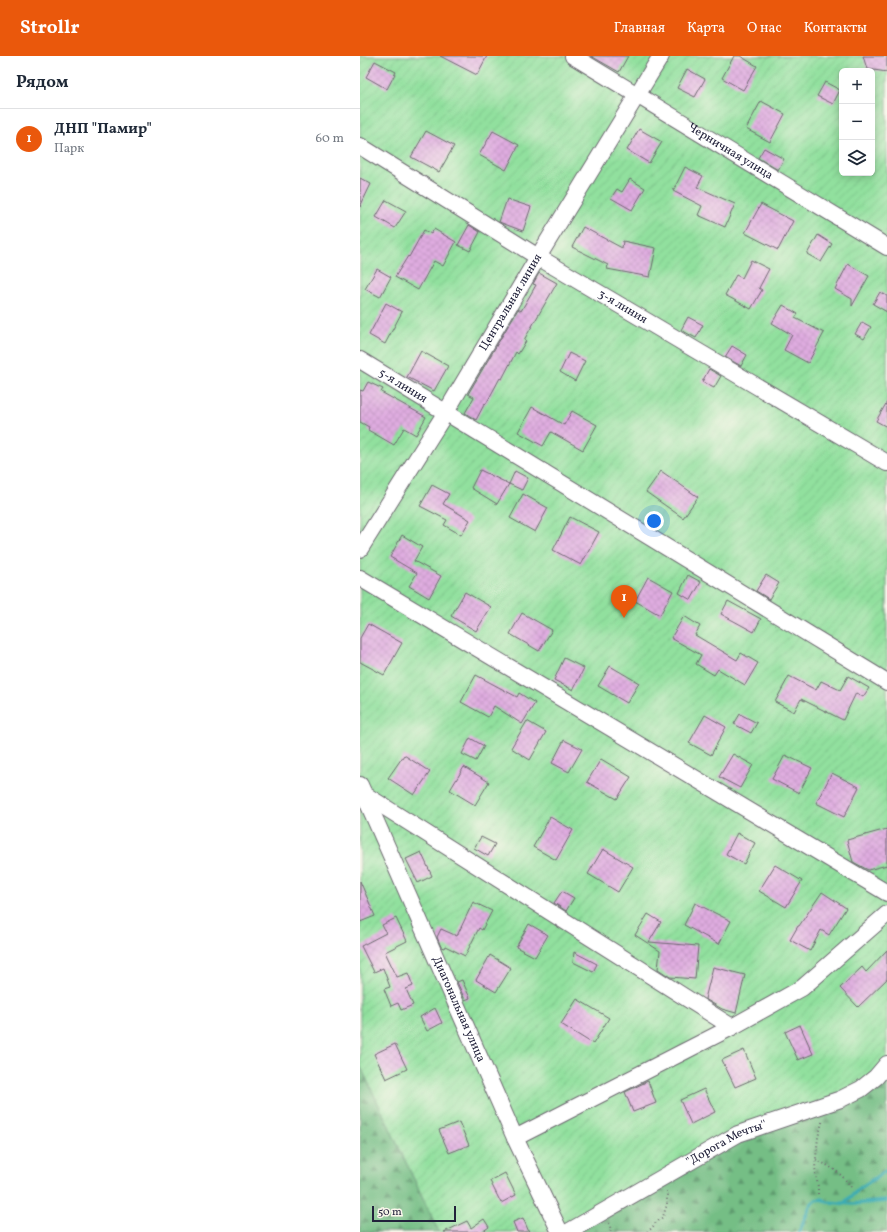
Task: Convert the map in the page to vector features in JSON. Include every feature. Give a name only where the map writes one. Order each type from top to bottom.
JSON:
[{"type":"street","name":"Черничная улица","points":[[573,56],[887,247]]},
{"type":"street","name":"Центральная линия","points":[[360,549],[446,412],[538,257],[661,56]]},
{"type":"street","name":"3-я линия","points":[[360,146],[538,257],[887,463]]},
{"type":"street","name":"5-я линия","points":[[360,360],[887,682]]},
{"type":"street","points":[[360,578],[887,894]]},
{"type":"street","points":[[362,790],[732,1027]]},
{"type":"street","name":"Диагональная улица","points":[[362,790],[515,1138],[560,1232]]},
{"type":"street","points":[[515,1138],[732,1027],[802,988],[887,914]]},
{"type":"street","name":"\"Дорога Мечты''","points":[[568,1232],[738,1134],[841,1099],[861,1089],[887,1064]]},
{"type":"path","points":[[818,1137],[815,1168],[818,1194]]},
{"type":"path","points":[[816,1160],[829,1166],[843,1176],[851,1187]]},
{"type":"path","points":[[647,1232],[663,1217],[667,1204],[668,1189]]},
{"type":"green space","points":[[360,56],[887,56],[887,1064],[861,1089],[738,1134],[569,1232],[439,1232],[360,1065]]},
{"type":"green space","points":[[887,1064],[887,1232],[569,1232]]},
{"type":"green space","points":[[360,1065],[439,1232],[360,1232]]},
{"type":"building","points":[[440,56],[487,56],[477,75]]},
{"type":"building","points":[[591,56],[628,56],[619,72]]},
{"type":"building","points":[[734,56],[740,56],[757,66],[743,90],[722,78]]},
{"type":"building","points":[[863,56],[887,56],[887,72],[875,70],[875,68],[867,68]]},
{"type":"building","points":[[375,61],[396,72],[387,89],[366,77]]},
{"type":"building","points":[[687,69],[705,79],[695,97],[677,88]]},
{"type":"building","points":[[825,82],[839,89],[833,104],[817,96]]},
{"type":"building","points":[[761,101],[785,114],[770,142],[746,129]]},
{"type":"building","points":[[639,129],[662,142],[649,163],[627,150]]},
{"type":"building","points":[[426,131],[454,146],[439,172],[411,157]]},
{"type":"building","points":[[493,131],[519,145],[506,170],[479,155]]},
{"type":"building","points":[[764,148],[784,159],[778,170],[758,158]]},
{"type":"building","points":[[685,167],[703,176],[697,187],[735,204],[725,227],[698,215],[702,206],[673,191]]},
{"type":"building","points":[[360,178],[371,184],[360,207]]},
{"type":"building","points":[[630,179],[645,188],[632,210],[611,198],[617,189],[622,192]]},
{"type":"building","points":[[507,199],[531,207],[523,231],[499,222]]},
{"type":"building","points":[[386,200],[406,211],[395,228],[376,217]]},
{"type":"building","points":[[761,204],[793,221],[778,250],[745,233]]},
{"type":"building","points":[[469,225],[480,232],[470,251],[458,245]]},
{"type":"building","points":[[583,227],[622,248],[623,241],[656,248],[650,277],[607,269],[608,265],[572,247]]},
{"type":"building","points":[[434,229],[456,242],[443,266],[434,261],[418,290],[395,277],[408,256],[409,257],[424,230],[431,234]]},
{"type":"building","points":[[818,235],[832,244],[821,262],[807,254]]},
{"type":"building","points":[[751,260],[769,269],[759,288],[762,290],[751,309],[725,295],[736,275],[742,278]]},
{"type":"building","points":[[848,264],[869,276],[852,306],[852,299],[835,289]]},
{"type":"building","points":[[377,269],[391,277],[380,297],[365,289]]},
{"type":"building","points":[[539,273],[557,283],[524,340],[526,341],[518,354],[516,352],[502,379],[500,378],[476,420],[465,413],[474,397],[468,394],[518,309],[521,311],[536,285],[533,284]]},
{"type":"building","points":[[880,292],[887,296],[887,312],[873,304]]},
{"type":"building","points":[[386,303],[402,312],[385,344],[369,335]]},
{"type":"building","points":[[783,305],[798,314],[795,318],[824,333],[808,363],[784,350],[792,335],[772,323]]},
{"type":"building","points":[[688,317],[703,325],[696,338],[681,330]]},
{"type":"building","points":[[862,322],[871,327],[864,339],[855,334]]},
{"type":"building","points":[[732,346],[747,355],[741,366],[725,357]]},
{"type":"building","points":[[421,351],[448,366],[434,391],[407,377]]},
{"type":"building","points":[[569,353],[585,361],[575,381],[560,372]]},
{"type":"building","points":[[709,369],[721,376],[714,388],[702,382]]},
{"type":"building","points":[[368,382],[383,389],[381,392],[426,417],[416,435],[404,428],[394,445],[368,430],[369,427],[360,422],[360,390],[363,391]]},
{"type":"building","points":[[887,402],[887,427],[876,421]]},
{"type":"building","points":[[532,407],[564,425],[572,411],[597,425],[583,450],[551,432],[543,446],[518,432]]},
{"type":"building","points":[[480,470],[509,484],[497,504],[471,488]]},
{"type":"building","points":[[515,471],[528,478],[522,490],[509,484]]},
{"type":"building","points":[[661,471],[698,497],[683,518],[646,492]]},
{"type":"building","points":[[432,485],[449,494],[443,504],[470,520],[461,535],[444,525],[447,520],[420,506]]},
{"type":"building","points":[[523,494],[548,508],[535,532],[510,518]]},
{"type":"building","points":[[570,517],[599,532],[581,565],[553,550]]},
{"type":"building","points":[[402,535],[422,547],[414,561],[441,576],[429,598],[409,586],[417,573],[390,557]]},
{"type":"building","points":[[688,575],[701,582],[691,600],[679,593]]},
{"type":"building","points":[[766,575],[779,583],[769,599],[756,591]]},
{"type":"building","points":[[648,577],[673,591],[660,615],[635,601]]},
{"type":"building","points":[[465,592],[491,607],[476,631],[451,616]]},
{"type":"building","points":[[728,601],[761,619],[754,632],[721,614]]},
{"type":"building","points":[[522,613],[552,630],[539,651],[510,634]]},
{"type":"building","points":[[684,616],[700,626],[695,635],[737,660],[741,653],[758,663],[745,685],[718,669],[714,675],[696,664],[701,655],[671,638]]},
{"type":"building","points":[[368,624],[402,643],[384,675],[360,662],[360,638]]},
{"type":"building","points":[[564,658],[584,668],[573,690],[554,680]]},
{"type":"building","points":[[610,666],[639,683],[627,703],[598,686]]},
{"type":"building","points":[[476,675],[517,697],[519,693],[535,703],[522,724],[494,706],[488,717],[461,702]]},
{"type":"building","points":[[789,676],[816,690],[821,681],[840,690],[848,676],[869,688],[863,697],[856,693],[843,720],[801,699],[794,712],[775,702]]},
{"type":"building","points":[[740,714],[757,723],[751,733],[734,724]]},
{"type":"building","points":[[705,715],[726,727],[711,755],[689,743]]},
{"type":"building","points":[[527,721],[546,732],[530,760],[511,748]]},
{"type":"building","points":[[470,738],[484,746],[476,761],[462,754]]},
{"type":"building","points":[[564,740],[582,749],[569,772],[552,763]]},
{"type":"building","points":[[733,754],[753,765],[740,788],[719,777]]},
{"type":"building","points":[[404,755],[430,772],[414,795],[388,778]]},
{"type":"building","points":[[785,755],[812,768],[799,793],[772,779]]},
{"type":"building","points":[[601,759],[631,777],[617,799],[587,782]]},
{"type":"building","points":[[464,767],[489,782],[475,805],[450,790]]},
{"type":"building","points":[[832,773],[859,787],[844,817],[816,803]]},
{"type":"building","points":[[550,817],[573,830],[556,860],[533,847]]},
{"type":"building","points":[[887,829],[887,865],[868,870],[853,862],[847,840]]},
{"type":"building","points":[[737,833],[755,843],[744,864],[726,854]]},
{"type":"building","points":[[481,837],[495,844],[488,856],[474,848]]},
{"type":"building","points":[[603,849],[633,867],[618,892],[588,874]]},
{"type":"building","points":[[421,852],[432,876],[418,883],[406,859]]},
{"type":"building","points":[[775,865],[802,881],[786,907],[759,891]]},
{"type":"building","points":[[360,881],[375,916],[360,922]]},
{"type":"building","points":[[562,891],[574,898],[566,911],[554,903]]},
{"type":"building","points":[[822,892],[846,908],[829,935],[821,930],[810,951],[790,940]]},
{"type":"building","points":[[473,902],[492,911],[482,930],[479,928],[465,956],[445,946],[444,948],[441,947],[437,937],[441,929],[457,936]]},
{"type":"building","points":[[695,903],[731,921],[719,944],[684,925]]},
{"type":"building","points":[[648,914],[661,922],[649,942],[698,946],[695,979],[670,977],[658,969],[660,951],[635,935]]},
{"type":"building","points":[[396,918],[407,941],[385,952],[397,977],[408,973],[413,986],[406,989],[413,1005],[401,1010],[398,1003],[391,1006],[384,989],[390,987],[383,968],[374,972],[361,946],[386,933],[382,925]]},
{"type":"building","points":[[529,924],[548,935],[535,957],[516,947]]},
{"type":"building","points":[[887,950],[887,979],[858,1007],[840,988],[862,967],[866,972]]},
{"type":"building","points":[[574,952],[597,964],[593,972],[573,962]]},
{"type":"building","points":[[490,955],[511,968],[496,992],[476,980]]},
{"type":"building","points":[[713,967],[745,975],[736,1013],[722,1009],[705,999]]},
{"type":"building","points":[[462,980],[470,998],[465,1000],[457,982]]},
{"type":"building","points":[[577,999],[609,1018],[593,1044],[561,1024]]},
{"type":"building","points":[[435,1008],[442,1023],[427,1031],[420,1017]]},
{"type":"building","points":[[800,1025],[813,1054],[798,1060],[785,1032]]},
{"type":"building","points":[[395,1044],[407,1069],[386,1079],[374,1054]]},
{"type":"building","points":[[744,1050],[756,1078],[735,1087],[722,1060]]},
{"type":"building","points":[[648,1081],[656,1103],[633,1112],[625,1092]]},
{"type":"building","points":[[704,1089],[715,1112],[691,1124],[680,1100]]},
{"type":"building","points":[[459,1122],[469,1145],[449,1153],[439,1130]]},
{"type":"building","points":[[505,1173],[516,1195],[501,1203],[490,1181]]},
{"type":"building","points":[[523,1218],[529,1232],[517,1232],[513,1222]]},
{"type":"building","points":[[484,1219],[489,1227],[482,1232],[444,1232],[467,1221],[471,1228]]},
{"type":"waterway","points":[[843,1204],[860,1188],[887,1170]]},
{"type":"waterway","points":[[799,1232],[811,1204],[816,1200],[822,1199],[827,1202],[853,1204],[887,1201]]},
{"type":"place","name":"ДНП \"Памир\"","points":[[624,618]]}]
